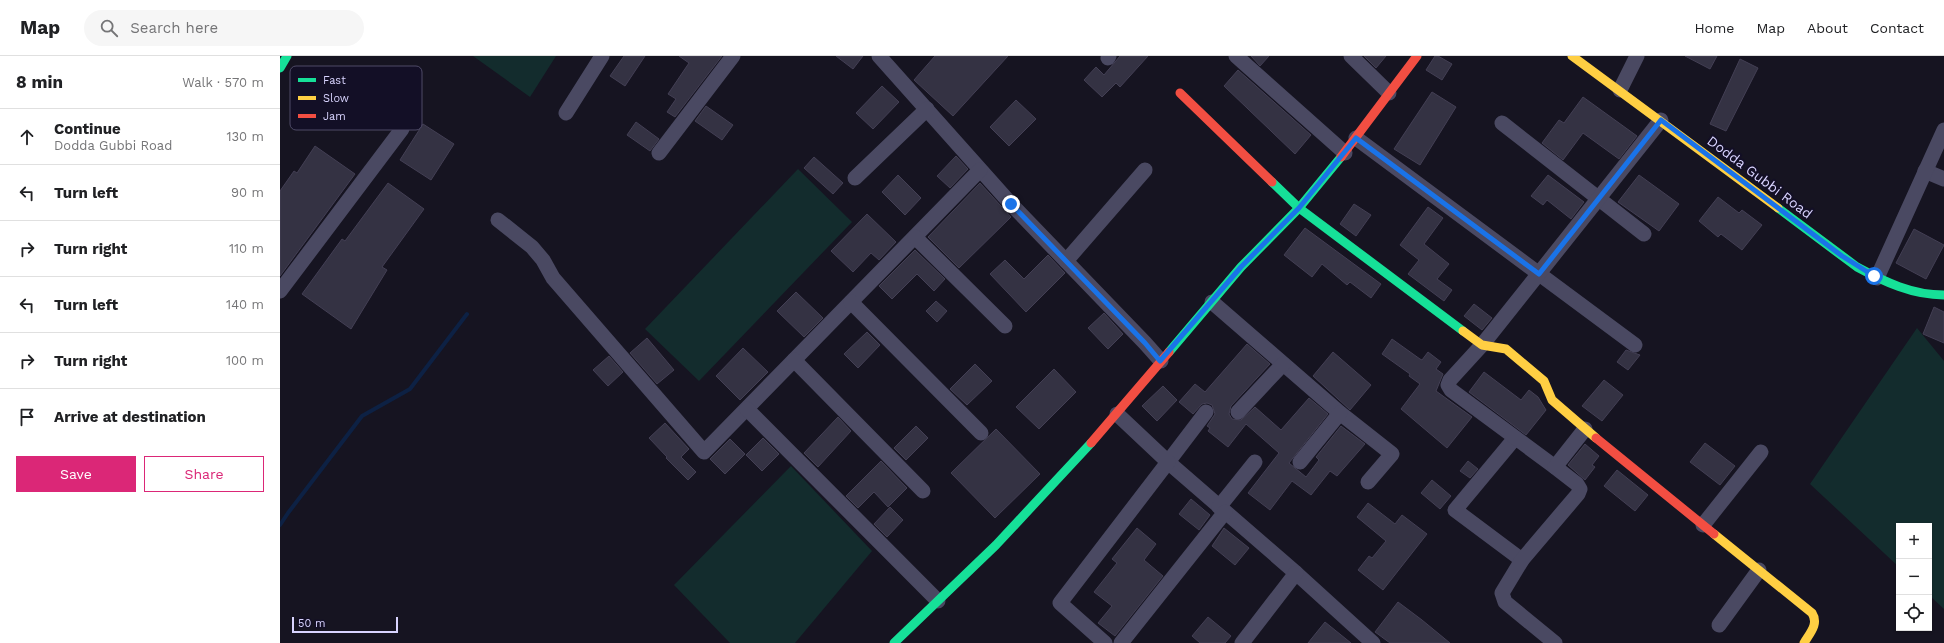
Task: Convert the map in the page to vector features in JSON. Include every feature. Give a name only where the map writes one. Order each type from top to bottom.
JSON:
[{"type":"street","points":[[280,68],[287,56]]},
{"type":"street","points":[[566,113],[602,56]]},
{"type":"street","points":[[659,153],[733,56]]},
{"type":"street","points":[[879,56],[980,170],[1145,343],[1160,361]]},
{"type":"street","points":[[1236,56],[1345,153]]},
{"type":"street","points":[[1351,56],[1389,92]]},
{"type":"street","points":[[894,643],[996,545],[1094,440],[1241,267],[1299,208],[1345,153],[1417,56]]},
{"type":"street","name":"Dodda Gubbi Road","points":[[1572,56],[1661,120],[1842,256],[1877,278],[1907,289],[1944,295]]},
{"type":"street","points":[[1620,90],[1637,56]]},
{"type":"street","points":[[1180,93],[1299,208],[1482,345],[1506,349],[1544,381],[1552,400],[1816,617],[1815,626],[1804,643]]},
{"type":"street","points":[[855,178],[927,109]]},
{"type":"street","points":[[1555,643],[1505,602],[1502,593],[1522,560],[1580,489],[1577,484],[1555,467],[1451,390],[1448,385],[1450,380],[1482,345],[1661,120]]},
{"type":"street","points":[[1502,123],[1644,234]]},
{"type":"street","points":[[280,291],[401,130]]},
{"type":"street","points":[[1877,278],[1944,130]]},
{"type":"street","points":[[1356,138],[1635,345]]},
{"type":"street","points":[[498,220],[539,256],[553,278],[704,452],[980,170]]},
{"type":"street","points":[[1066,261],[1145,170]]},
{"type":"street","points":[[1925,172],[1944,179]]},
{"type":"street","points":[[915,237],[1005,326]]},
{"type":"street","points":[[851,302],[981,433]]},
{"type":"street","points":[[1212,302],[1340,413],[1392,454],[1368,482]]},
{"type":"street","points":[[794,360],[923,491]]},
{"type":"street","points":[[1238,412],[1283,364]]},
{"type":"street","points":[[746,409],[938,601]]},
{"type":"street","points":[[1105,643],[1060,603],[1206,412]]},
{"type":"street","points":[[1300,462],[1340,413]]},
{"type":"street","points":[[1117,414],[1168,462],[1296,573],[1370,642]]},
{"type":"street","points":[[1555,467],[1586,429]]},
{"type":"street","points":[[1515,438],[1455,510],[1522,560]]},
{"type":"street","points":[[1703,525],[1761,452]]},
{"type":"street","points":[[1121,643],[1222,509],[1255,462]]},
{"type":"street","points":[[1719,625],[1760,570]]},
{"type":"street","points":[[1242,643],[1296,573]]},
{"type":"green space","points":[[473,56],[556,56],[530,97]]},
{"type":"green space","points":[[798,169],[852,222],[699,381],[645,329]]},
{"type":"green space","points":[[1917,328],[1944,361],[1944,609],[1932,598],[1932,523],[1896,523],[1896,564],[1810,484]]},
{"type":"green space","points":[[791,466],[872,551],[795,643],[730,643],[674,585]]},
{"type":"building","points":[[624,56],[645,56],[625,86],[610,76]]},
{"type":"building","points":[[679,56],[722,56],[675,117],[667,112],[676,99],[668,94],[689,63]]},
{"type":"building","points":[[836,56],[863,56],[853,69]]},
{"type":"building","points":[[935,56],[1008,56],[953,116],[914,80]]},
{"type":"building","points":[[1120,56],[1148,56],[1120,87],[1116,83],[1102,97],[1084,80],[1096,67],[1104,75]]},
{"type":"building","points":[[1251,56],[1269,56],[1260,66]]},
{"type":"building","points":[[1364,56],[1386,56],[1376,68]]},
{"type":"building","points":[[1435,56],[1438,56],[1452,64],[1442,80],[1426,70]]},
{"type":"building","points":[[1685,56],[1717,56],[1710,69]]},
{"type":"building","points":[[1740,59],[1758,68],[1726,131],[1710,124]]},
{"type":"building","points":[[1238,70],[1311,135],[1295,154],[1224,86]]},
{"type":"building","points":[[882,86],[899,102],[873,129],[856,113]]},
{"type":"building","points":[[1432,92],[1456,107],[1420,165],[1394,149]]},
{"type":"building","points":[[1583,97],[1637,136],[1619,159],[1583,133],[1563,160],[1542,143],[1559,120],[1564,123]]},
{"type":"building","points":[[1016,100],[1036,119],[1009,146],[990,127]]},
{"type":"building","points":[[706,106],[733,125],[722,140],[695,121]]},
{"type":"building","points":[[636,122],[659,139],[650,151],[627,135]]},
{"type":"building","points":[[423,124],[454,144],[431,180],[400,160],[419,130],[422,130]]},
{"type":"building","points":[[315,146],[355,174],[280,276],[280,191],[294,171],[297,173]]},
{"type":"building","points":[[956,156],[968,169],[950,188],[937,176]]},
{"type":"building","points":[[814,157],[843,183],[833,194],[804,168]]},
{"type":"building","points":[[898,175],[921,198],[905,215],[882,192]]},
{"type":"building","points":[[1548,175],[1584,202],[1571,219],[1547,200],[1543,205],[1531,196]]},
{"type":"building","points":[[1639,175],[1679,204],[1659,231],[1618,202]]},
{"type":"building","points":[[388,183],[424,209],[382,267],[387,270],[351,329],[302,294],[342,239],[345,241]]},
{"type":"building","points":[[980,183],[1011,217],[959,268],[928,237]]},
{"type":"building","points":[[1718,197],[1739,213],[1742,210],[1762,225],[1742,250],[1721,234],[1718,237],[1699,221]]},
{"type":"building","points":[[1354,204],[1371,215],[1356,236],[1340,224]]},
{"type":"building","points":[[1428,207],[1443,218],[1424,244],[1449,264],[1437,279],[1452,290],[1444,301],[1408,274],[1419,260],[1400,245]]},
{"type":"building","points":[[867,214],[896,242],[879,260],[871,253],[853,272],[831,251]]},
{"type":"building","points":[[1305,228],[1381,284],[1371,298],[1350,282],[1347,285],[1322,264],[1312,277],[1284,255]]},
{"type":"building","points":[[1914,229],[1944,245],[1926,279],[1896,263]]},
{"type":"building","points":[[915,250],[945,279],[934,291],[917,274],[892,299],[879,286]]},
{"type":"building","points":[[1048,255],[1065,273],[1026,312],[990,274],[1005,260],[1024,279]]},
{"type":"building","points":[[796,292],[823,318],[804,337],[777,311]]},
{"type":"building","points":[[936,301],[947,311],[937,322],[926,311]]},
{"type":"building","points":[[1474,304],[1492,318],[1482,330],[1464,316]]},
{"type":"building","points":[[1934,307],[1944,312],[1944,343],[1923,334]]},
{"type":"building","points":[[1104,313],[1123,334],[1108,349],[1088,328]]},
{"type":"building","points":[[867,332],[880,345],[858,368],[844,354]]},
{"type":"building","points":[[647,338],[674,370],[657,384],[630,353]]},
{"type":"building","points":[[1392,339],[1422,360],[1428,352],[1441,362],[1436,369],[1443,374],[1436,391],[1472,417],[1447,448],[1401,409],[1420,384],[1409,376],[1410,374],[1382,354]]},
{"type":"building","points":[[1247,344],[1270,364],[1231,406],[1229,414],[1232,419],[1241,420],[1255,407],[1281,430],[1309,398],[1328,414],[1289,463],[1306,477],[1319,460],[1316,457],[1341,426],[1365,444],[1337,476],[1330,471],[1311,495],[1292,481],[1270,510],[1248,493],[1279,453],[1246,424],[1228,447],[1208,431],[1210,428],[1207,426],[1215,414],[1212,405],[1207,403],[1202,404],[1193,414],[1179,402],[1195,384],[1205,392]]},
{"type":"building","points":[[743,348],[768,372],[740,400],[716,376]]},
{"type":"building","points":[[1626,350],[1640,355],[1628,370],[1617,362]]},
{"type":"building","points":[[1333,352],[1371,385],[1350,410],[1313,376]]},
{"type":"building","points":[[609,356],[623,372],[608,386],[593,370]]},
{"type":"building","points":[[975,364],[992,381],[967,405],[950,389]]},
{"type":"building","points":[[1054,369],[1076,392],[1039,429],[1016,407]]},
{"type":"building","points":[[1484,372],[1521,400],[1529,390],[1538,397],[1546,410],[1526,435],[1469,392]]},
{"type":"building","points":[[1604,380],[1623,395],[1602,421],[1582,406]]},
{"type":"building","points":[[1163,386],[1177,400],[1157,421],[1142,406]]},
{"type":"building","points":[[838,417],[851,431],[818,467],[804,453]]},
{"type":"building","points":[[665,423],[689,449],[681,457],[696,472],[688,480],[649,438]]},
{"type":"building","points":[[916,426],[928,438],[906,460],[894,448]]},
{"type":"building","points":[[996,429],[1040,474],[995,518],[951,473]]},
{"type":"building","points":[[763,438],[779,454],[762,471],[746,455]]},
{"type":"building","points":[[730,439],[745,454],[725,474],[710,459]]},
{"type":"building","points":[[1705,443],[1735,466],[1720,485],[1690,462]]},
{"type":"building","points":[[1585,444],[1599,456],[1592,465],[1595,467],[1585,480],[1568,465]]},
{"type":"building","points":[[881,461],[907,488],[888,507],[874,492],[858,508],[846,496]]},
{"type":"building","points":[[1468,461],[1478,469],[1470,478],[1460,471]]},
{"type":"building","points":[[1617,470],[1648,495],[1635,511],[1604,486]]},
{"type":"building","points":[[1432,480],[1451,496],[1440,509],[1421,493]]},
{"type":"building","points":[[1191,499],[1210,515],[1199,530],[1179,514]]},
{"type":"building","points":[[1368,503],[1395,524],[1402,515],[1427,534],[1383,590],[1358,570],[1369,556],[1372,558],[1386,541],[1357,517]]},
{"type":"building","points":[[890,507],[903,520],[887,537],[874,524]]},
{"type":"building","points":[[1137,528],[1156,544],[1144,560],[1163,576],[1115,636],[1098,623],[1112,606],[1094,592],[1117,563],[1112,559]]},
{"type":"building","points":[[1224,528],[1249,548],[1235,565],[1212,546]]},
{"type":"building","points":[[1398,602],[1450,643],[1390,643],[1375,632]]},
{"type":"building","points":[[1208,617],[1231,636],[1225,643],[1200,643],[1192,636]]},
{"type":"building","points":[[1325,622],[1351,643],[1308,643]]},
{"type":"waterway","points":[[280,525],[362,416],[410,389],[467,314]]},
{"type":"traffic: fast","points":[[280,68],[287,56]]},
{"type":"traffic: fast","points":[[1169,352],[1241,267],[1299,208],[1341,157]]},
{"type":"traffic: fast","points":[[1272,182],[1299,208],[1463,331]]},
{"type":"traffic: fast","points":[[1778,208],[1867,273],[1899,287],[1921,293],[1944,295]]},
{"type":"traffic: fast","points":[[894,643],[996,545],[1091,443]]},
{"type":"traffic: slow","points":[[1572,56],[1778,208]]},
{"type":"traffic: slow","points":[[1463,331],[1482,345],[1506,349],[1544,381],[1552,400],[1596,438]]},
{"type":"traffic: slow","points":[[1714,534],[1812,613],[1815,621],[1814,625],[1804,643]]},
{"type":"traffic: jam","points":[[1341,157],[1417,56]]},
{"type":"traffic: jam","points":[[1180,93],[1272,182]]},
{"type":"traffic: jam","points":[[1091,443],[1169,352]]},
{"type":"traffic: jam","points":[[1596,438],[1714,534]]},
{"type":"route","points":[[1011,204],[1145,343],[1160,361],[1241,267],[1299,208],[1330,172],[1356,138],[1426,192],[1539,274],[1661,120],[1857,267],[1874,276]]}]
